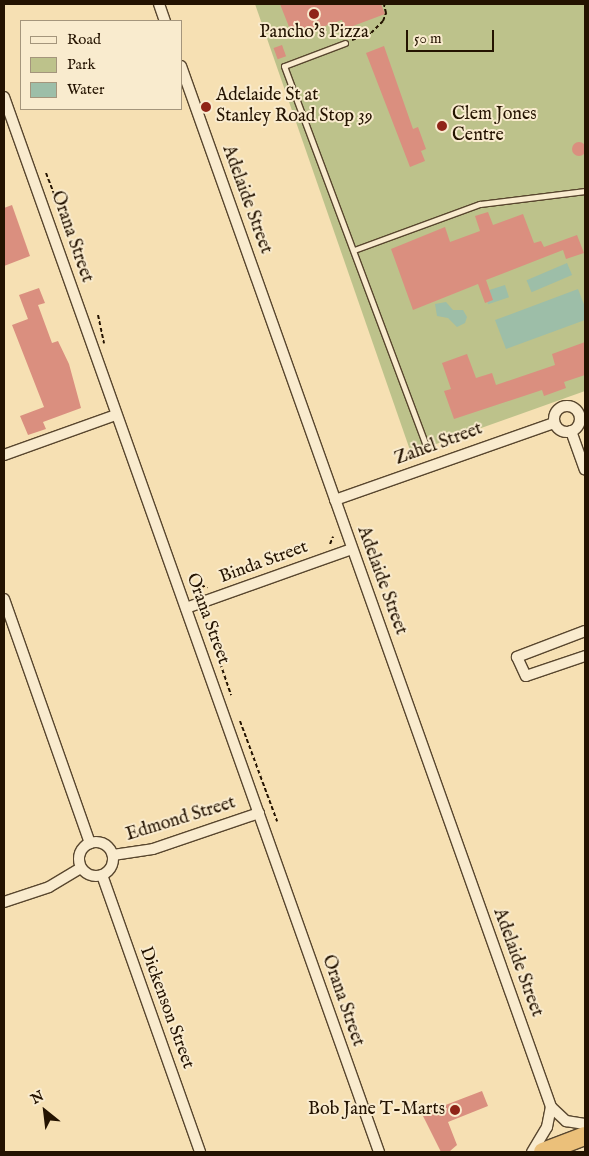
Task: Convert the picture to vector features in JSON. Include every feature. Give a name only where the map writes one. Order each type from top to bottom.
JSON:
[{"type":"highway","points":[[543,1152],[585,1136]]},
{"type":"street","points":[[159,4],[165,20]]},
{"type":"street","name":"Adelaide Street","points":[[182,69],[551,1108]]},
{"type":"street","name":"Orana Street","points":[[4,96],[379,1152]]},
{"type":"street","points":[[566,406],[582,413],[580,422],[572,431],[558,429],[554,423],[556,412],[566,406]]},
{"type":"street","points":[[4,455],[116,415]]},
{"type":"street","name":"Zahel Street","points":[[335,500],[554,423]]},
{"type":"street","points":[[572,431],[585,470]]},
{"type":"street","name":"Binda Street","points":[[186,608],[352,549]]},
{"type":"street","points":[[4,599],[90,843]]},
{"type":"street","points":[[585,631],[517,657],[526,676],[585,656]]},
{"type":"street","name":"Edmond Street","points":[[113,855],[153,849],[259,813]]},
{"type":"street","points":[[90,843],[105,844],[113,855],[112,866],[102,875],[87,874],[81,868],[79,855],[90,843]]},
{"type":"street","points":[[4,902],[49,887],[81,868]]},
{"type":"street","name":"Dickenson Street","points":[[102,875],[200,1152]]},
{"type":"street","points":[[532,1152],[547,1127],[551,1108],[566,1121],[585,1124]]},
{"type":"lane","points":[[345,43],[284,66],[425,444]]},
{"type":"lane","points":[[354,250],[480,204],[585,191]]},
{"type":"path","points":[[345,43],[371,33],[386,14],[384,4]]},
{"type":"path","points":[[46,173],[58,205]]},
{"type":"path","points":[[214,645],[231,695]]},
{"type":"path","points":[[240,721],[277,821]]},
{"type":"green space","name":"Clem Jones Centre","points":[[255,4],[585,4],[585,391],[411,453]]},
{"type":"water","points":[[567,263],[572,275],[532,292],[526,280]]},
{"type":"water","points":[[505,285],[509,297],[488,304],[484,292]]},
{"type":"water","points":[[578,289],[585,307],[585,320],[506,349],[495,320]]},
{"type":"water","points":[[446,302],[453,310],[463,310],[467,317],[465,323],[457,327],[448,318],[437,316],[435,304]]},
{"type":"building","points":[[280,4],[381,4],[385,14],[345,29],[342,20],[305,33],[303,28],[291,32]]},
{"type":"building","points":[[282,45],[286,56],[278,59],[274,48]]},
{"type":"building","points":[[384,46],[413,129],[418,127],[426,149],[421,151],[425,161],[410,167],[366,53]]},
{"type":"building","points":[[579,142],[584,144],[586,149],[584,154],[579,156],[574,154],[572,149],[574,144]]},
{"type":"building","points":[[12,205],[30,256],[4,266],[4,208]]},
{"type":"building","points":[[488,212],[493,225],[523,214],[534,243],[541,241],[544,247],[577,235],[584,253],[566,259],[563,250],[486,280],[493,300],[485,303],[478,284],[413,310],[391,249],[445,227],[450,242],[480,231],[475,216]]},
{"type":"building","points":[[39,288],[45,303],[38,305],[52,343],[58,341],[69,364],[81,408],[43,422],[46,429],[28,435],[20,416],[44,407],[12,325],[28,319],[19,295]]},
{"type":"building","points":[[585,342],[585,375],[564,382],[566,388],[544,396],[542,390],[454,419],[444,391],[451,389],[442,363],[467,354],[476,378],[492,373],[496,385],[555,365],[552,354]]},
{"type":"building","name":"Bob Jane T-Marts","points":[[482,1091],[488,1106],[448,1122],[457,1145],[450,1151],[441,1152],[422,1114]]},
{"type":"place","name":"Pancho's Pizza","points":[[314,14]]},
{"type":"place","name":"Adelaide St at Stanley Road Stop 39","points":[[206,107]]},
{"type":"place","name":"Clem Jones Centre","points":[[442,126]]},
{"type":"place","name":"Bob Jane T-Marts","points":[[455,1110]]}]
